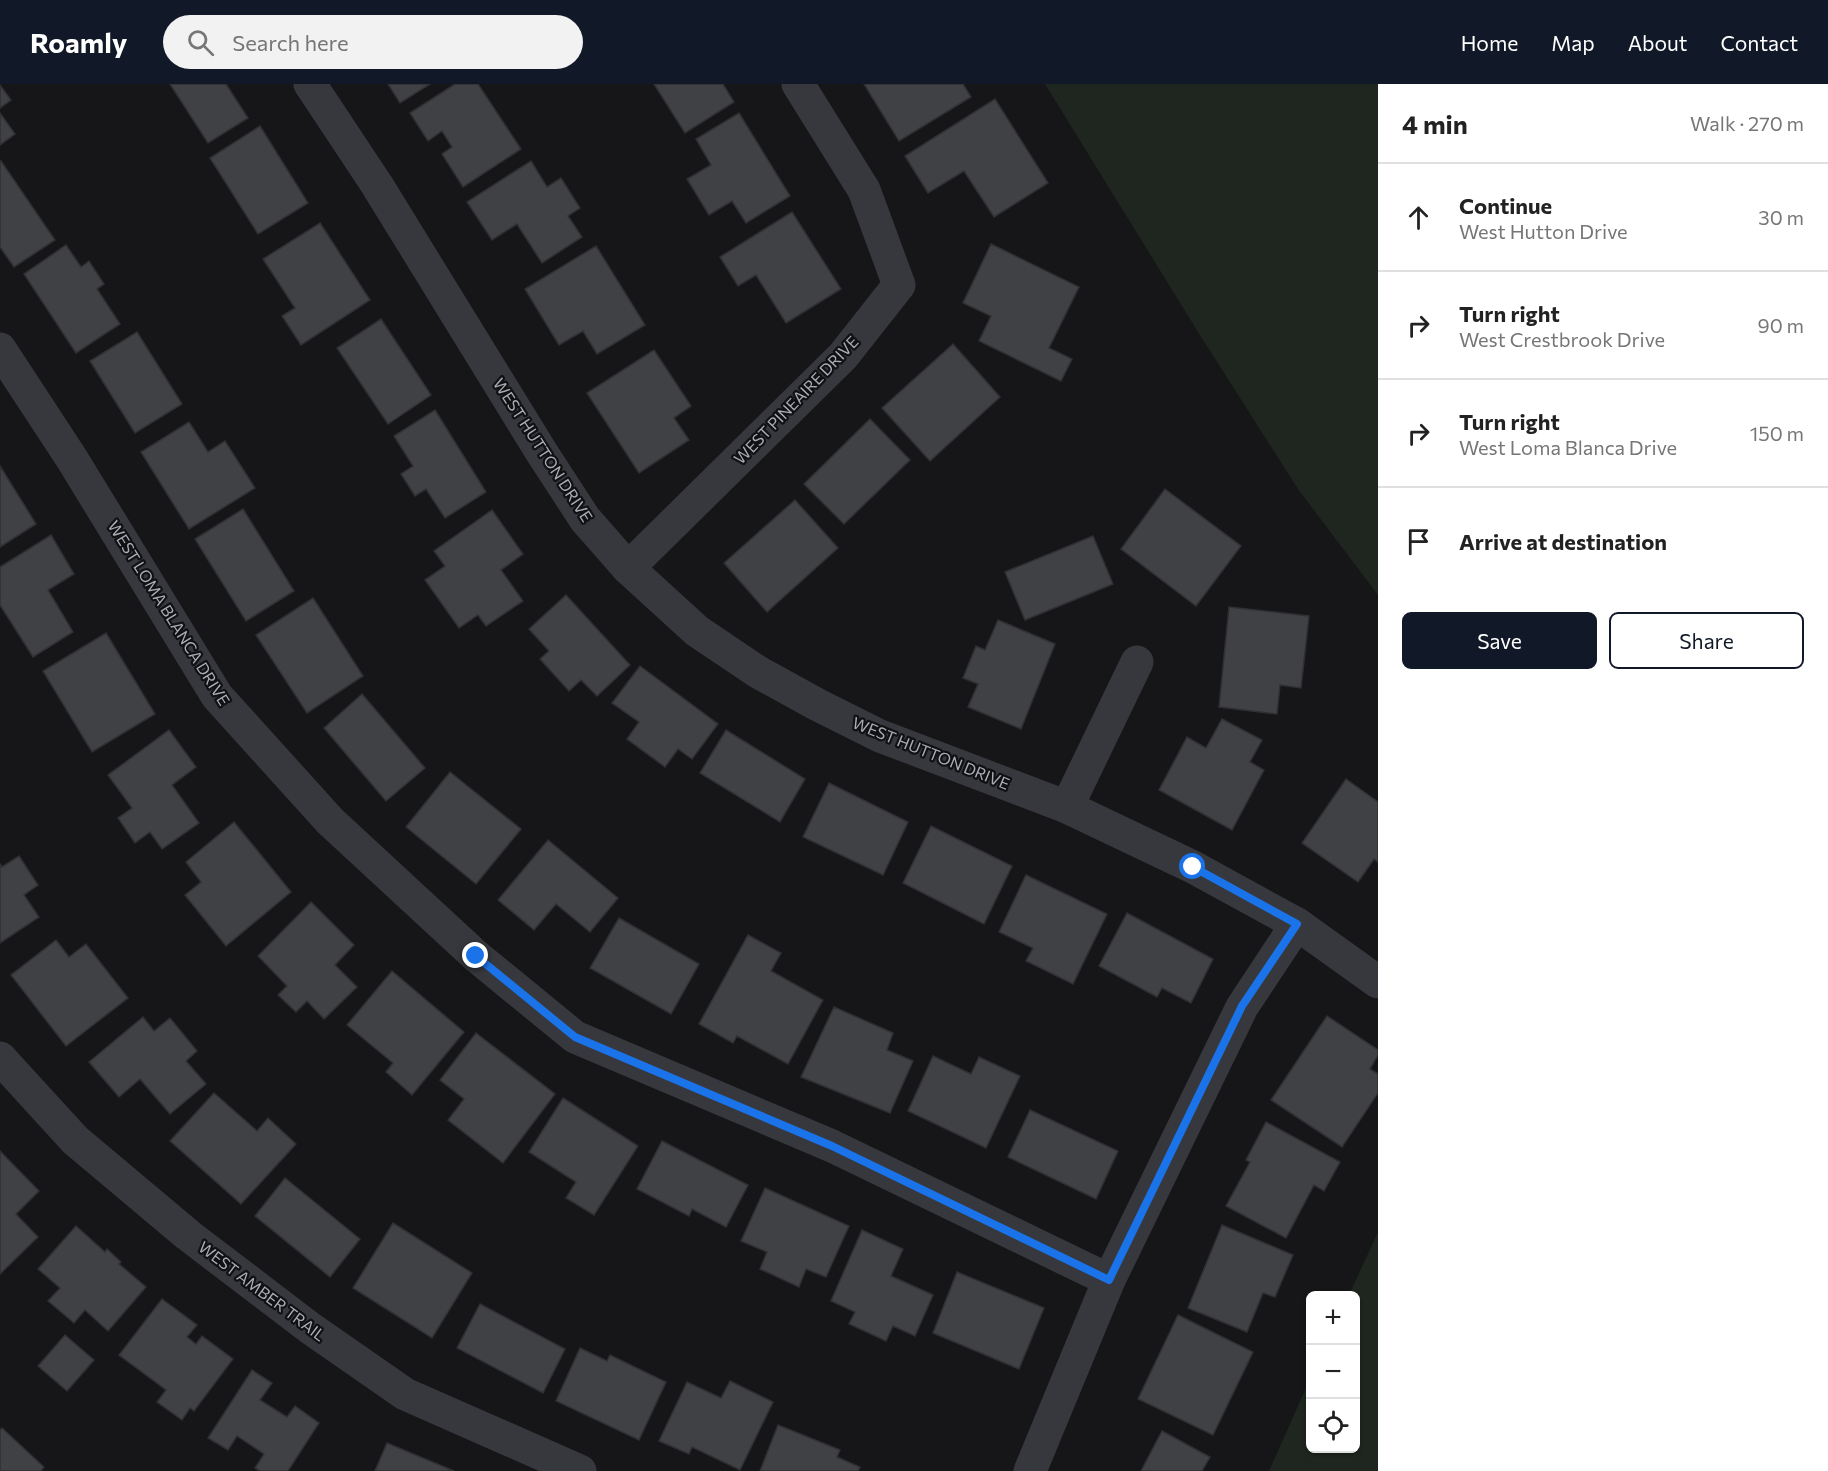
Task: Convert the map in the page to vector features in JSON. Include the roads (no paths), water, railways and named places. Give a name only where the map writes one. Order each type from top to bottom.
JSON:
[{"type":"street","name":"WEST HUTTON DRIVE","points":[[310,84],[377,185],[585,519],[628,568],[697,631],[758,672],[880,736],[1067,807],[1193,867],[1297,924],[1378,982]]},
{"type":"street","name":"WEST PINEAIRE DRIVE","points":[[628,568],[843,356],[899,285],[864,190],[798,84]]},
{"type":"street","name":"WEST LOMA BLANCA DRIVE","points":[[0,349],[72,459],[217,696],[330,821],[476,956],[575,1037],[832,1146],[1109,1280]]},
{"type":"street","points":[[1067,807],[1137,662]]},
{"type":"street","points":[[1030,1471],[1109,1280],[1242,1006],[1297,924]]},
{"type":"street","name":"WEST AMBER TRAIL","points":[[0,1058],[75,1140],[188,1235],[310,1328],[405,1394],[569,1469]]}]
